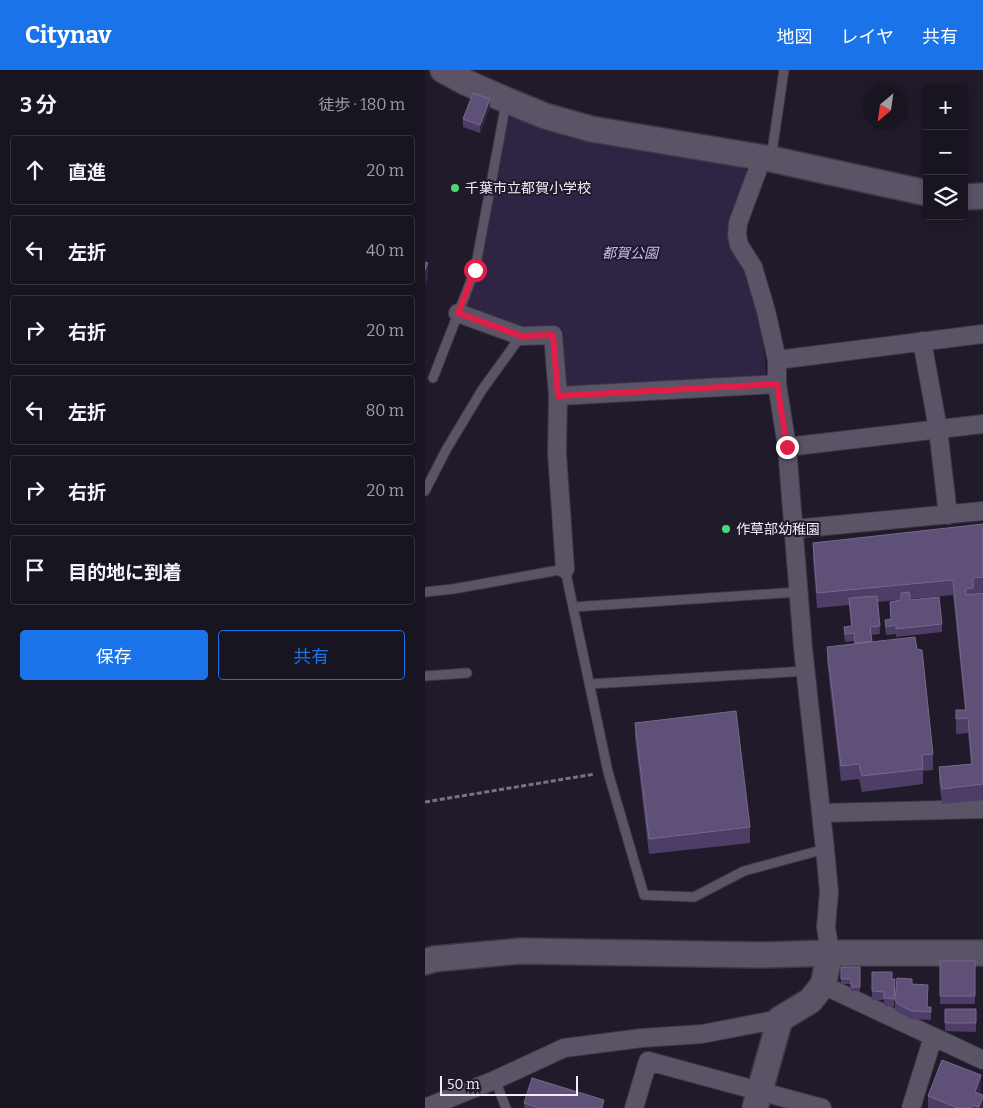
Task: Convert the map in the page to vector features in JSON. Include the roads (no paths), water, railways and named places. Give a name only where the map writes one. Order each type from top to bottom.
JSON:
[{"type":"street","points":[[443,70],[465,82],[545,116],[591,129],[766,158],[923,192]]},
{"type":"street","points":[[425,1108],[495,1080],[564,1048],[643,1038],[702,1034],[780,1019],[810,1001],[823,985],[830,953],[826,928],[829,892],[806,671],[787,447],[777,384],[777,360],[766,311],[753,267],[739,245],[737,235],[738,223],[766,158]]},
{"type":"street","points":[[968,197],[983,196]]},
{"type":"street","points":[[458,313],[521,336],[553,335],[558,396],[557,453],[565,569]]},
{"type":"street","points":[[777,360],[983,334]]},
{"type":"street","points":[[923,341],[938,429],[948,515]]},
{"type":"street","points":[[558,396],[777,384]]},
{"type":"street","points":[[787,447],[983,424]]},
{"type":"street","points":[[794,530],[983,511]]},
{"type":"street","points":[[822,814],[983,809]]},
{"type":"street","points":[[425,962],[434,959],[521,951],[760,955],[983,953]]},
{"type":"street","points":[[823,985],[983,1060]]},
{"type":"street","points":[[758,1099],[780,1019]]},
{"type":"street","points":[[911,1108],[933,1037]]},
{"type":"street","points":[[634,1108],[648,1061],[758,1099],[822,1108]]},
{"type":"lane","points":[[766,158],[784,70]]},
{"type":"lane","points":[[433,378],[475,270],[506,100]]},
{"type":"lane","points":[[425,491],[446,450],[482,390],[521,336]]},
{"type":"lane","points":[[425,592],[453,589],[565,569],[608,772],[644,895],[694,897],[744,871],[825,849]]},
{"type":"lane","points":[[573,607],[799,592]]},
{"type":"lane","points":[[589,684],[806,671]]},
{"type":"lane","points":[[425,676],[467,673]]},
{"type":"lane","points":[[495,1080],[506,1108]]},
{"type":"place","name":"千葉市立都賀小学校","points":[[455,188]]},
{"type":"place","name":"作草部幼稚園","points":[[726,529]]},
{"type":"park label","name":"都賀公園","points":[[630,253]]}]
